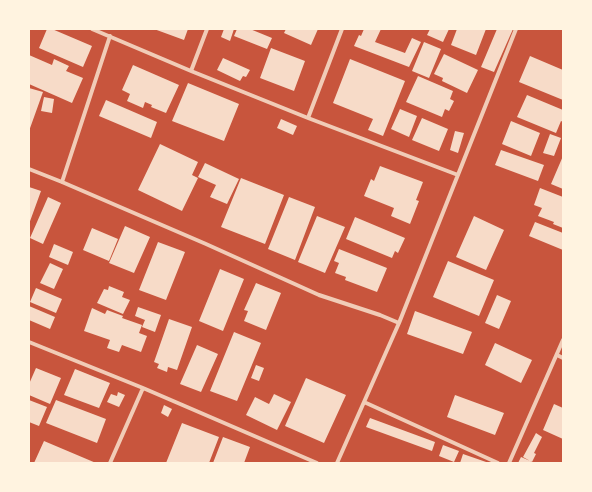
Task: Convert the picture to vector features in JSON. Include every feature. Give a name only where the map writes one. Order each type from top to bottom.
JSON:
[{"type":"street","points":[[92,29],[308,118],[458,175]]},
{"type":"street","points":[[192,71],[207,29]]},
{"type":"street","points":[[308,118],[342,29]]},
{"type":"street","points":[[337,463],[399,323],[516,29]]},
{"type":"street","points":[[62,182],[110,36]]},
{"type":"street","points":[[29,169],[212,247],[319,295],[380,315],[399,323]]},
{"type":"street","points":[[509,463],[563,340]]},
{"type":"street","points":[[29,342],[143,388],[317,463]]},
{"type":"street","points":[[557,355],[563,358]]},
{"type":"street","points":[[110,463],[143,388]]},
{"type":"street","points":[[364,402],[498,463]]},
{"type":"building","points":[[47,29],[52,29],[92,46],[83,67],[39,48]]},
{"type":"building","points":[[154,29],[188,29],[184,40]]},
{"type":"building","points":[[224,29],[234,29],[230,41],[221,37]]},
{"type":"building","points":[[237,29],[250,29],[272,38],[267,49],[234,36]]},
{"type":"building","points":[[286,29],[318,29],[311,45],[284,33]]},
{"type":"building","points":[[364,29],[381,29],[375,42],[405,53],[412,38],[421,42],[409,67],[354,46],[359,35],[361,36]]},
{"type":"building","points":[[430,29],[449,29],[443,42],[427,35]]},
{"type":"building","points":[[457,29],[486,29],[476,55],[451,45]]},
{"type":"building","points":[[497,29],[513,29],[494,72],[481,67]]},
{"type":"building","points":[[424,42],[441,49],[429,78],[412,71]]},
{"type":"building","points":[[271,48],[305,61],[294,91],[260,78]]},
{"type":"building","points":[[444,54],[478,70],[467,93],[442,81],[443,78],[434,74]]},
{"type":"building","points":[[29,55],[52,65],[54,59],[69,66],[66,71],[83,78],[72,103],[29,84]]},
{"type":"building","points":[[530,56],[563,70],[563,100],[519,82]]},
{"type":"building","points":[[223,58],[250,70],[246,77],[243,76],[240,81],[217,70]]},
{"type":"building","points":[[350,59],[405,81],[383,136],[368,130],[373,119],[333,103]]},
{"type":"building","points":[[133,65],[179,85],[166,113],[151,107],[152,105],[145,102],[143,108],[127,101],[130,94],[122,90]]},
{"type":"building","points":[[418,76],[453,91],[450,99],[454,101],[449,111],[445,109],[442,117],[406,102]]},
{"type":"building","points":[[188,83],[239,104],[224,141],[172,121]]},
{"type":"building","points":[[29,88],[43,92],[29,131]]},
{"type":"building","points":[[527,95],[563,110],[563,122],[561,121],[556,133],[517,117]]},
{"type":"building","points":[[44,97],[54,99],[52,113],[41,111]]},
{"type":"building","points":[[106,100],[157,122],[151,138],[99,116]]},
{"type":"building","points":[[400,109],[417,116],[409,137],[391,129]]},
{"type":"building","points":[[422,118],[448,129],[439,151],[412,140]]},
{"type":"building","points":[[281,119],[297,126],[293,135],[277,128]]},
{"type":"building","points":[[511,121],[540,133],[531,156],[502,144]]},
{"type":"building","points":[[455,131],[464,133],[458,153],[450,150]]},
{"type":"building","points":[[550,134],[561,138],[554,156],[543,153]]},
{"type":"building","points":[[160,144],[198,162],[192,175],[198,178],[182,211],[138,190]]},
{"type":"building","points":[[501,150],[544,165],[538,181],[495,165]]},
{"type":"building","points":[[563,156],[563,189],[551,184]]},
{"type":"building","points":[[205,163],[239,179],[227,204],[210,197],[216,185],[198,177]]},
{"type":"building","points":[[380,166],[423,182],[416,200],[419,201],[410,224],[391,216],[394,208],[364,196],[371,179],[374,181]]},
{"type":"building","points":[[241,178],[284,195],[265,244],[221,227]]},
{"type":"building","points":[[29,187],[41,191],[29,224]]},
{"type":"building","points":[[540,188],[563,197],[563,228],[553,224],[554,222],[538,216],[542,208],[534,205]]},
{"type":"building","points":[[48,197],[61,203],[43,244],[30,238]]},
{"type":"building","points":[[289,197],[315,207],[295,260],[268,249]]},
{"type":"building","points":[[317,216],[345,227],[325,273],[298,262]]},
{"type":"building","points":[[474,216],[504,230],[486,270],[456,257]]},
{"type":"building","points":[[355,217],[405,238],[398,253],[395,251],[392,258],[346,239]]},
{"type":"building","points":[[535,222],[563,233],[563,250],[529,236]]},
{"type":"building","points":[[125,226],[150,237],[134,273],[109,263]]},
{"type":"building","points":[[92,228],[118,239],[109,261],[83,250]]},
{"type":"building","points":[[158,242],[185,252],[166,300],[139,290]]},
{"type":"building","points":[[54,244],[73,252],[68,265],[49,257]]},
{"type":"building","points":[[339,249],[387,268],[377,292],[345,280],[346,277],[335,273],[339,263],[334,261]]},
{"type":"building","points":[[448,261],[494,280],[479,316],[433,297]]},
{"type":"building","points":[[50,263],[63,269],[54,289],[40,283]]},
{"type":"building","points":[[220,269],[244,279],[223,331],[199,321]]},
{"type":"building","points":[[256,283],[281,293],[266,330],[244,321],[248,311],[244,310]]},
{"type":"building","points":[[109,286],[124,292],[122,297],[130,300],[123,314],[97,303],[104,289],[108,290]]},
{"type":"building","points":[[36,288],[62,299],[56,313],[30,302]]},
{"type":"building","points":[[497,295],[511,301],[499,329],[485,323]]},
{"type":"building","points":[[29,306],[55,317],[50,329],[29,320]]},
{"type":"building","points":[[138,307],[161,315],[155,332],[142,327],[145,320],[135,316]]},
{"type":"building","points":[[92,308],[105,314],[107,310],[123,316],[122,318],[142,325],[139,333],[147,336],[141,352],[122,345],[119,352],[107,348],[110,340],[84,331]]},
{"type":"building","points":[[415,311],[472,332],[463,354],[407,334]]},
{"type":"building","points":[[169,319],[192,327],[177,370],[168,367],[167,372],[157,368],[159,364],[154,362]]},
{"type":"building","points":[[234,332],[261,343],[237,401],[210,391]]},
{"type":"building","points":[[495,343],[532,360],[521,383],[485,365]]},
{"type":"building","points":[[197,345],[218,354],[201,392],[180,384]]},
{"type":"building","points":[[256,365],[264,368],[259,381],[251,378]]},
{"type":"building","points":[[36,368],[61,378],[50,404],[29,395],[29,384]]},
{"type":"building","points":[[75,369],[110,383],[99,408],[64,395]]},
{"type":"building","points":[[306,378],[346,395],[324,443],[285,426]]},
{"type":"building","points":[[118,392],[125,395],[119,407],[107,402],[111,394],[117,396]]},
{"type":"building","points":[[274,394],[291,402],[277,430],[246,415],[255,397],[269,404]]},
{"type":"building","points":[[455,395],[504,413],[495,435],[447,417]]},
{"type":"building","points":[[29,400],[47,407],[39,426],[29,422]]},
{"type":"building","points":[[56,400],[106,419],[97,443],[46,423]]},
{"type":"building","points":[[554,404],[563,408],[563,439],[543,430]]},
{"type":"building","points":[[164,405],[172,409],[168,417],[161,413]]},
{"type":"building","points":[[370,418],[435,442],[432,451],[366,427]]},
{"type":"building","points":[[182,423],[219,437],[209,463],[166,463]]},
{"type":"building","points":[[536,433],[542,437],[534,453],[536,454],[532,462],[523,457]]},
{"type":"building","points":[[223,437],[250,447],[244,463],[213,463]]},
{"type":"building","points":[[44,441],[96,463],[34,463]]},
{"type":"building","points":[[443,445],[459,451],[454,462],[439,456]]},
{"type":"building","points":[[463,454],[489,463],[460,463]]},
{"type":"building","points":[[521,457],[535,463],[518,463]]}]
